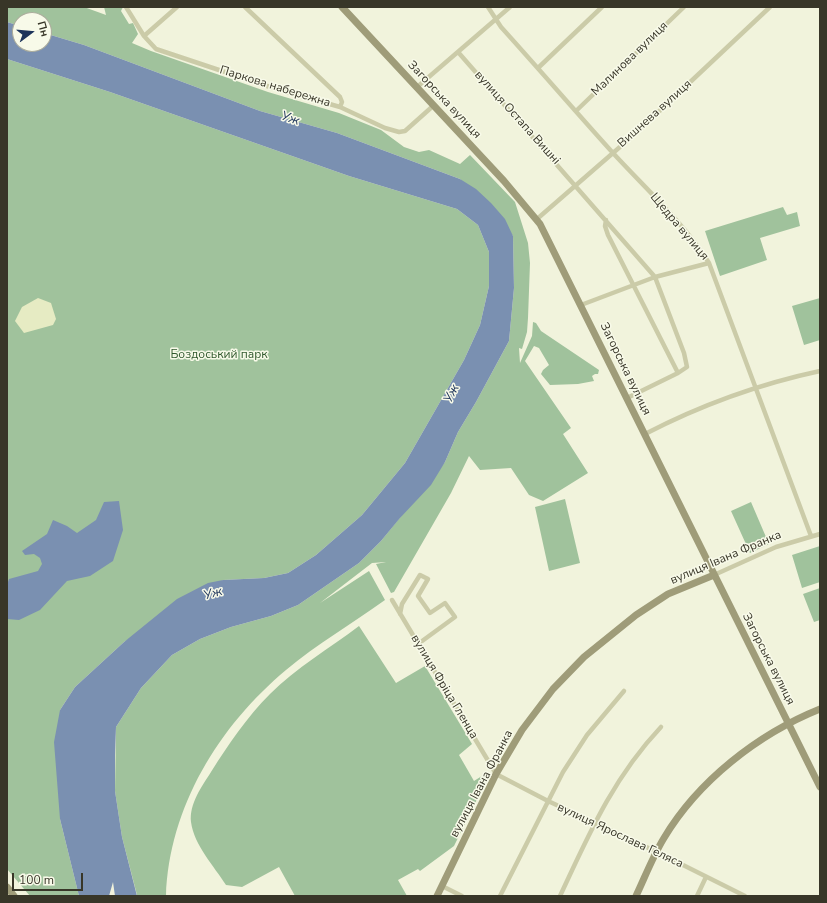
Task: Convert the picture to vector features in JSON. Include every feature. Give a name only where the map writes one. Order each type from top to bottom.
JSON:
[{"type":"street","name":"Паркова набережна","points":[[126,7],[144,36],[156,49],[270,87],[340,107],[385,128],[399,132],[408,130],[433,106]]},
{"type":"street","points":[[144,36],[177,7]]},
{"type":"street","points":[[245,7],[340,97],[342,102],[340,107]]},
{"type":"street","name":"Загорська вулиця","points":[[342,7],[537,219],[582,305],[820,788]]},
{"type":"street","name":"Щедра вулиця","points":[[488,7],[538,68],[672,217],[709,263],[811,536]]},
{"type":"street","points":[[416,88],[510,7]]},
{"type":"street","points":[[538,68],[602,7]]},
{"type":"street","name":"Малинова вулиця","points":[[576,111],[684,7]]},
{"type":"street","name":"Вишнева вулиця","points":[[537,219],[636,133],[770,7]]},
{"type":"street","name":"вулиця Остапа Вишні","points":[[458,52],[655,277],[688,363],[685,370],[678,373]]},
{"type":"street","points":[[606,220],[605,226],[608,235],[678,373],[627,398]]},
{"type":"street","points":[[582,305],[655,277],[709,263]]},
{"type":"street","points":[[645,434],[697,409],[755,388],[820,371]]},
{"type":"street","name":"вулиця Івана Франка","points":[[437,896],[496,774],[537,708],[563,677],[584,657],[624,624],[656,601],[776,547],[820,534]]},
{"type":"street","points":[[400,614],[402,604],[420,575],[428,579],[418,596],[430,613],[445,603],[455,617],[418,644]]},
{"type":"street","name":"вулиця Фріца Гленца","points":[[392,600],[496,774]]},
{"type":"street","points":[[500,896],[548,801],[580,746],[624,691]]},
{"type":"street","points":[[636,896],[657,852],[677,820],[708,784],[752,747],[788,724],[820,709]]},
{"type":"street","points":[[560,896],[594,823],[617,782],[661,727]]},
{"type":"street","name":"вулиця Ярослава Геляса","points":[[496,774],[548,801],[657,852],[745,896]]},
{"type":"street","points":[[697,896],[706,877]]},
{"type":"street","points":[[442,886],[462,896]]},
{"type":"street","points":[[7,887],[14,896]]},
{"type":"green space","points":[[7,7],[84,7],[106,15],[104,7],[123,7],[121,11],[129,24],[133,23],[138,34],[132,43],[268,92],[339,113],[381,130],[404,147],[419,152],[429,150],[460,164],[470,155],[515,202],[528,243],[530,263],[528,318],[527,332],[522,349],[519,348],[520,363],[532,336],[533,322],[536,323],[541,331],[599,370],[598,374],[592,376],[594,381],[578,384],[550,385],[541,374],[549,365],[539,348],[534,346],[525,361],[571,428],[563,434],[588,473],[543,501],[529,495],[511,468],[480,470],[469,456],[451,493],[394,592],[391,593],[376,564],[386,562],[372,563],[320,603],[369,571],[385,600],[323,642],[286,670],[239,716],[219,743],[202,771],[188,800],[177,831],[169,863],[166,896],[137,895],[122,837],[115,791],[116,727],[141,688],[172,655],[200,639],[231,627],[271,616],[298,605],[359,563],[381,541],[445,462],[458,432],[509,341],[514,288],[513,236],[460,179],[337,133],[260,111],[84,45],[52,35],[52,12],[12,12],[12,24],[7,22]]},
{"type":"green space","name":"Боздоський парк","points":[[7,59],[110,92],[349,176],[457,209],[478,225],[489,252],[489,286],[480,325],[464,360],[405,463],[362,515],[316,555],[288,573],[264,578],[223,580],[124,642],[75,687],[60,710],[60,819],[79,896],[30,896],[7,869]]},
{"type":"green space","points":[[783,207],[787,215],[797,212],[800,226],[760,238],[767,260],[720,276],[705,231]]},
{"type":"green space","points":[[820,298],[820,340],[804,345],[792,306]]},
{"type":"green space","points":[[565,499],[580,563],[549,571],[535,507]]},
{"type":"green space","points":[[751,502],[769,544],[750,553],[731,511]]},
{"type":"green space","points":[[820,546],[820,582],[802,588],[792,555]]},
{"type":"green space","points":[[820,588],[820,620],[814,622],[803,594]]},
{"type":"green space","points":[[359,626],[396,683],[425,666],[472,744],[459,755],[474,781],[488,772],[489,775],[454,846],[420,871],[418,869],[398,880],[407,896],[295,896],[279,867],[242,887],[226,885],[200,847],[193,831],[191,815],[197,796],[217,762],[238,732],[253,712],[270,694],[302,667]]},
{"type":"shaded area","points":[[38,298],[51,303],[56,319],[53,325],[24,333],[15,321],[22,307]]},
{"type":"water","name":"Уж","points":[[7,22],[12,24],[12,52],[52,52],[52,35],[84,45],[260,111],[337,133],[460,179],[476,189],[491,203],[505,219],[513,236],[514,288],[509,341],[458,432],[445,462],[431,485],[381,541],[359,563],[298,605],[271,616],[231,627],[200,639],[172,655],[141,688],[116,727],[115,791],[122,837],[137,896],[115,896],[113,882],[109,896],[79,896],[60,819],[54,742],[60,710],[75,687],[124,642],[177,599],[208,583],[223,580],[264,578],[288,573],[316,555],[362,515],[405,463],[464,360],[480,325],[489,286],[489,252],[478,225],[457,209],[349,176],[110,92],[7,59]]},
{"type":"water","points":[[119,501],[123,530],[113,561],[90,576],[67,581],[40,610],[19,620],[7,619],[7,585],[9,579],[38,571],[42,564],[40,558],[34,554],[25,555],[22,551],[47,534],[53,520],[67,526],[77,533],[96,520],[104,502]]}]
